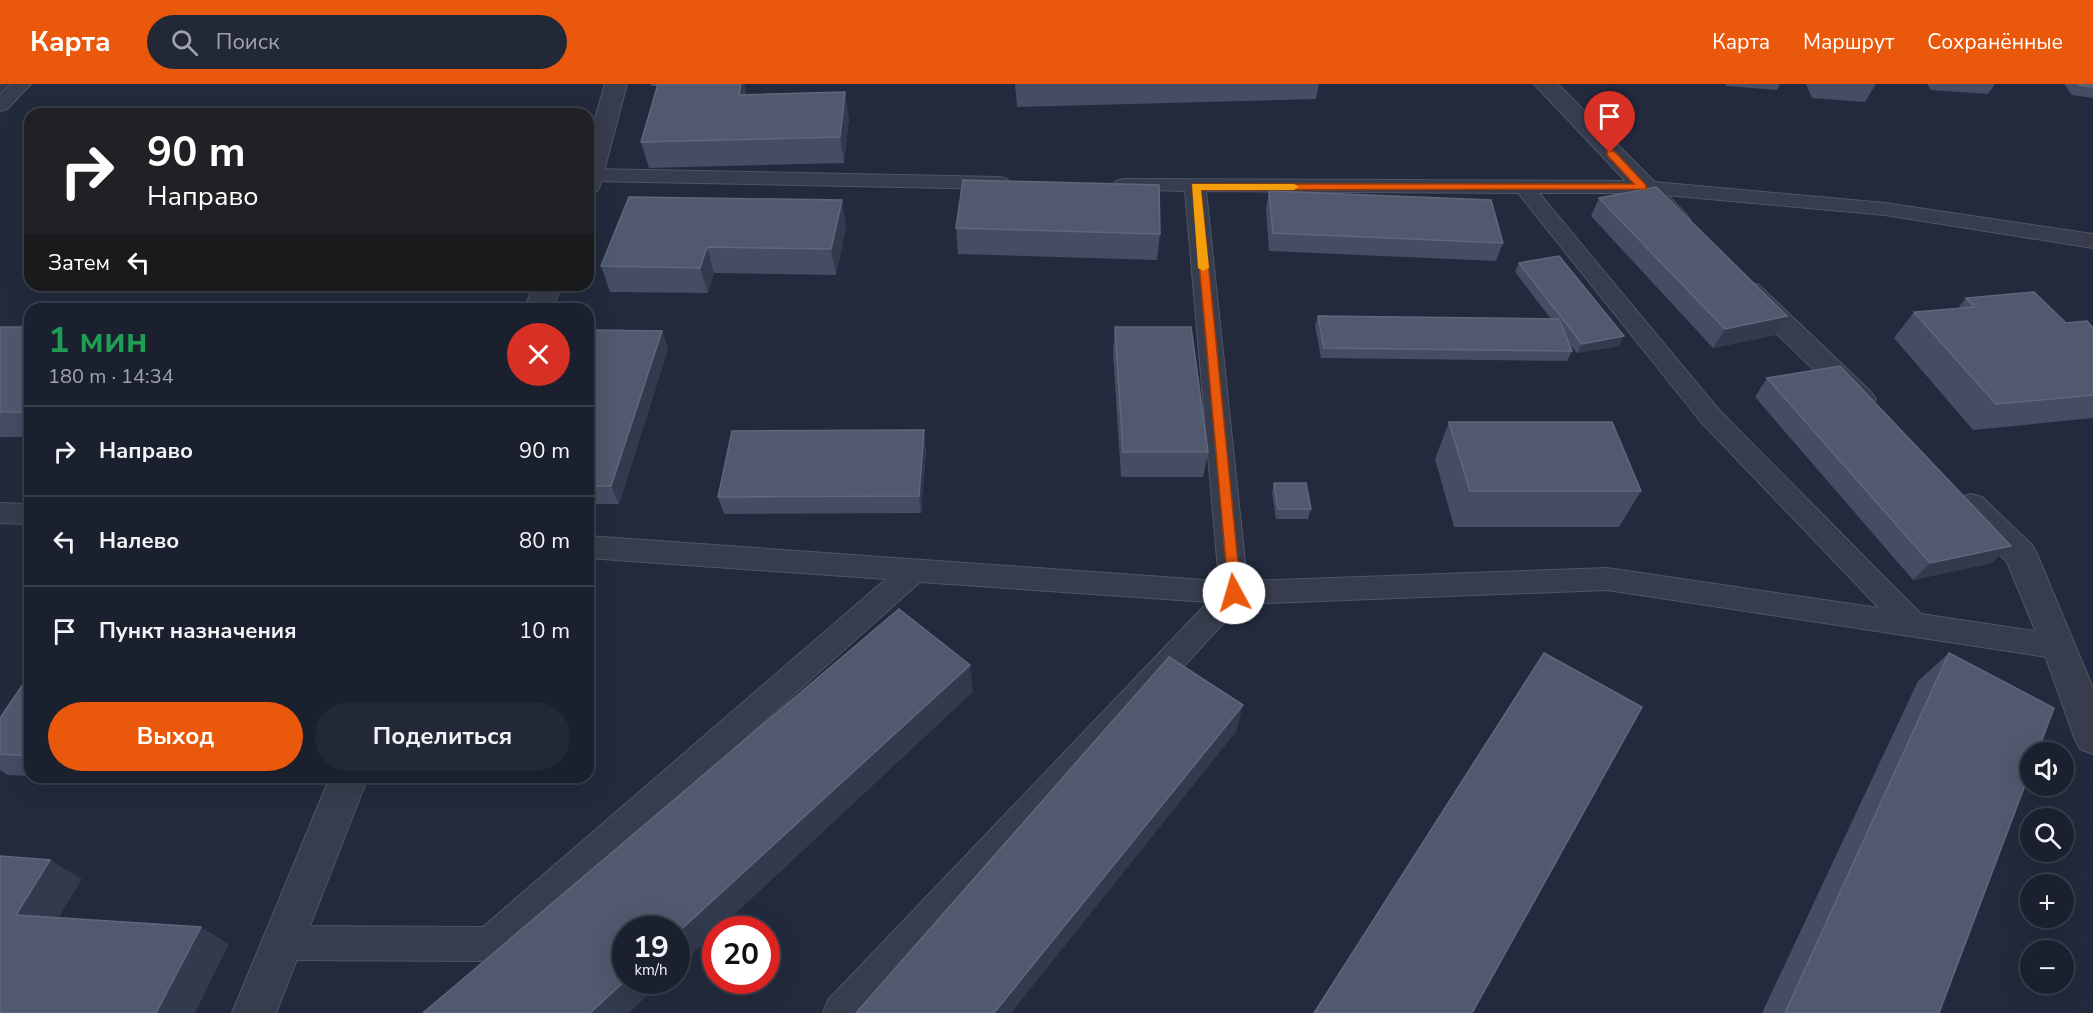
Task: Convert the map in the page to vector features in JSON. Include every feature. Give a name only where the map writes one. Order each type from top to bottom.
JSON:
[{"type":"street","points":[[594,165],[616,84]]},
{"type":"street","points":[[1545,84],[1694,237]]},
{"type":"street","points":[[1728,270],[1882,420]]},
{"type":"street","points":[[1951,487],[2020,554],[2060,647],[2093,737]]},
{"type":"street","points":[[254,1013],[347,783]]},
{"type":"lane","points":[[0,105],[22,84]]},
{"type":"lane","points":[[594,180],[1018,183]]},
{"type":"lane","points":[[1101,185],[1643,187],[1885,209],[2093,241]]},
{"type":"lane","points":[[841,1013],[1234,593],[1195,187]]},
{"type":"lane","points":[[1524,187],[1710,416],[1914,626]]},
{"type":"lane","points":[[0,513],[24,514]]},
{"type":"lane","points":[[594,547],[1234,593],[1608,579],[2060,647]]},
{"type":"lane","points":[[282,943],[489,944],[915,570]]},
{"type":"building","points":[[658,84],[741,84],[739,95],[845,92],[840,137],[641,142]]},
{"type":"building","points":[[2093,84],[2093,87],[2079,85]]},
{"type":"building","points":[[963,180],[1159,185],[1160,234],[956,228]]},
{"type":"building","points":[[1656,187],[1787,316],[1725,329],[1599,198]]},
{"type":"building","points":[[1269,191],[1491,200],[1503,243],[1273,233]]},
{"type":"building","points":[[629,197],[842,200],[831,249],[707,247],[700,268],[601,266]]},
{"type":"building","points":[[1559,256],[1624,336],[1582,344],[1519,263]]},
{"type":"building","points":[[2034,292],[2066,323],[2087,321],[2093,328],[2093,395],[1996,404],[1914,312],[1975,307],[1966,298]]},
{"type":"building","points":[[1318,316],[1559,319],[1572,351],[1324,348]]},
{"type":"building","points":[[0,327],[24,327],[24,412],[0,412]]},
{"type":"building","points":[[1115,327],[1191,327],[1208,452],[1123,452]]},
{"type":"building","points":[[594,330],[662,331],[611,486],[594,486]]},
{"type":"building","points":[[1840,366],[2011,546],[1930,563],[1767,378]]},
{"type":"building","points":[[1449,422],[1612,422],[1641,491],[1470,491]]},
{"type":"building","points":[[924,430],[919,496],[718,497],[732,431]]},
{"type":"building","points":[[1274,483],[1306,483],[1311,509],[1278,509]]},
{"type":"building","points":[[899,609],[970,665],[690,921],[690,916],[612,916],[612,993],[590,1013],[423,1013]]},
{"type":"building","points":[[1544,653],[1642,707],[1472,1013],[1314,1013]]},
{"type":"building","points":[[1949,653],[2054,708],[2041,742],[2020,742],[2021,796],[1939,1013],[1785,1013]]},
{"type":"building","points":[[1169,657],[1243,705],[994,1013],[856,1013]]},
{"type":"building","points":[[24,683],[24,756],[0,754],[0,718]]},
{"type":"building","points":[[0,856],[50,860],[16,915],[201,927],[156,1013],[0,1013]]},
{"type":"slow traffic","points":[[1203,268],[1195,187],[1294,187]]},
{"type":"route","points":[[1234,593],[1195,187],[1643,187],[1610,153]]}]
